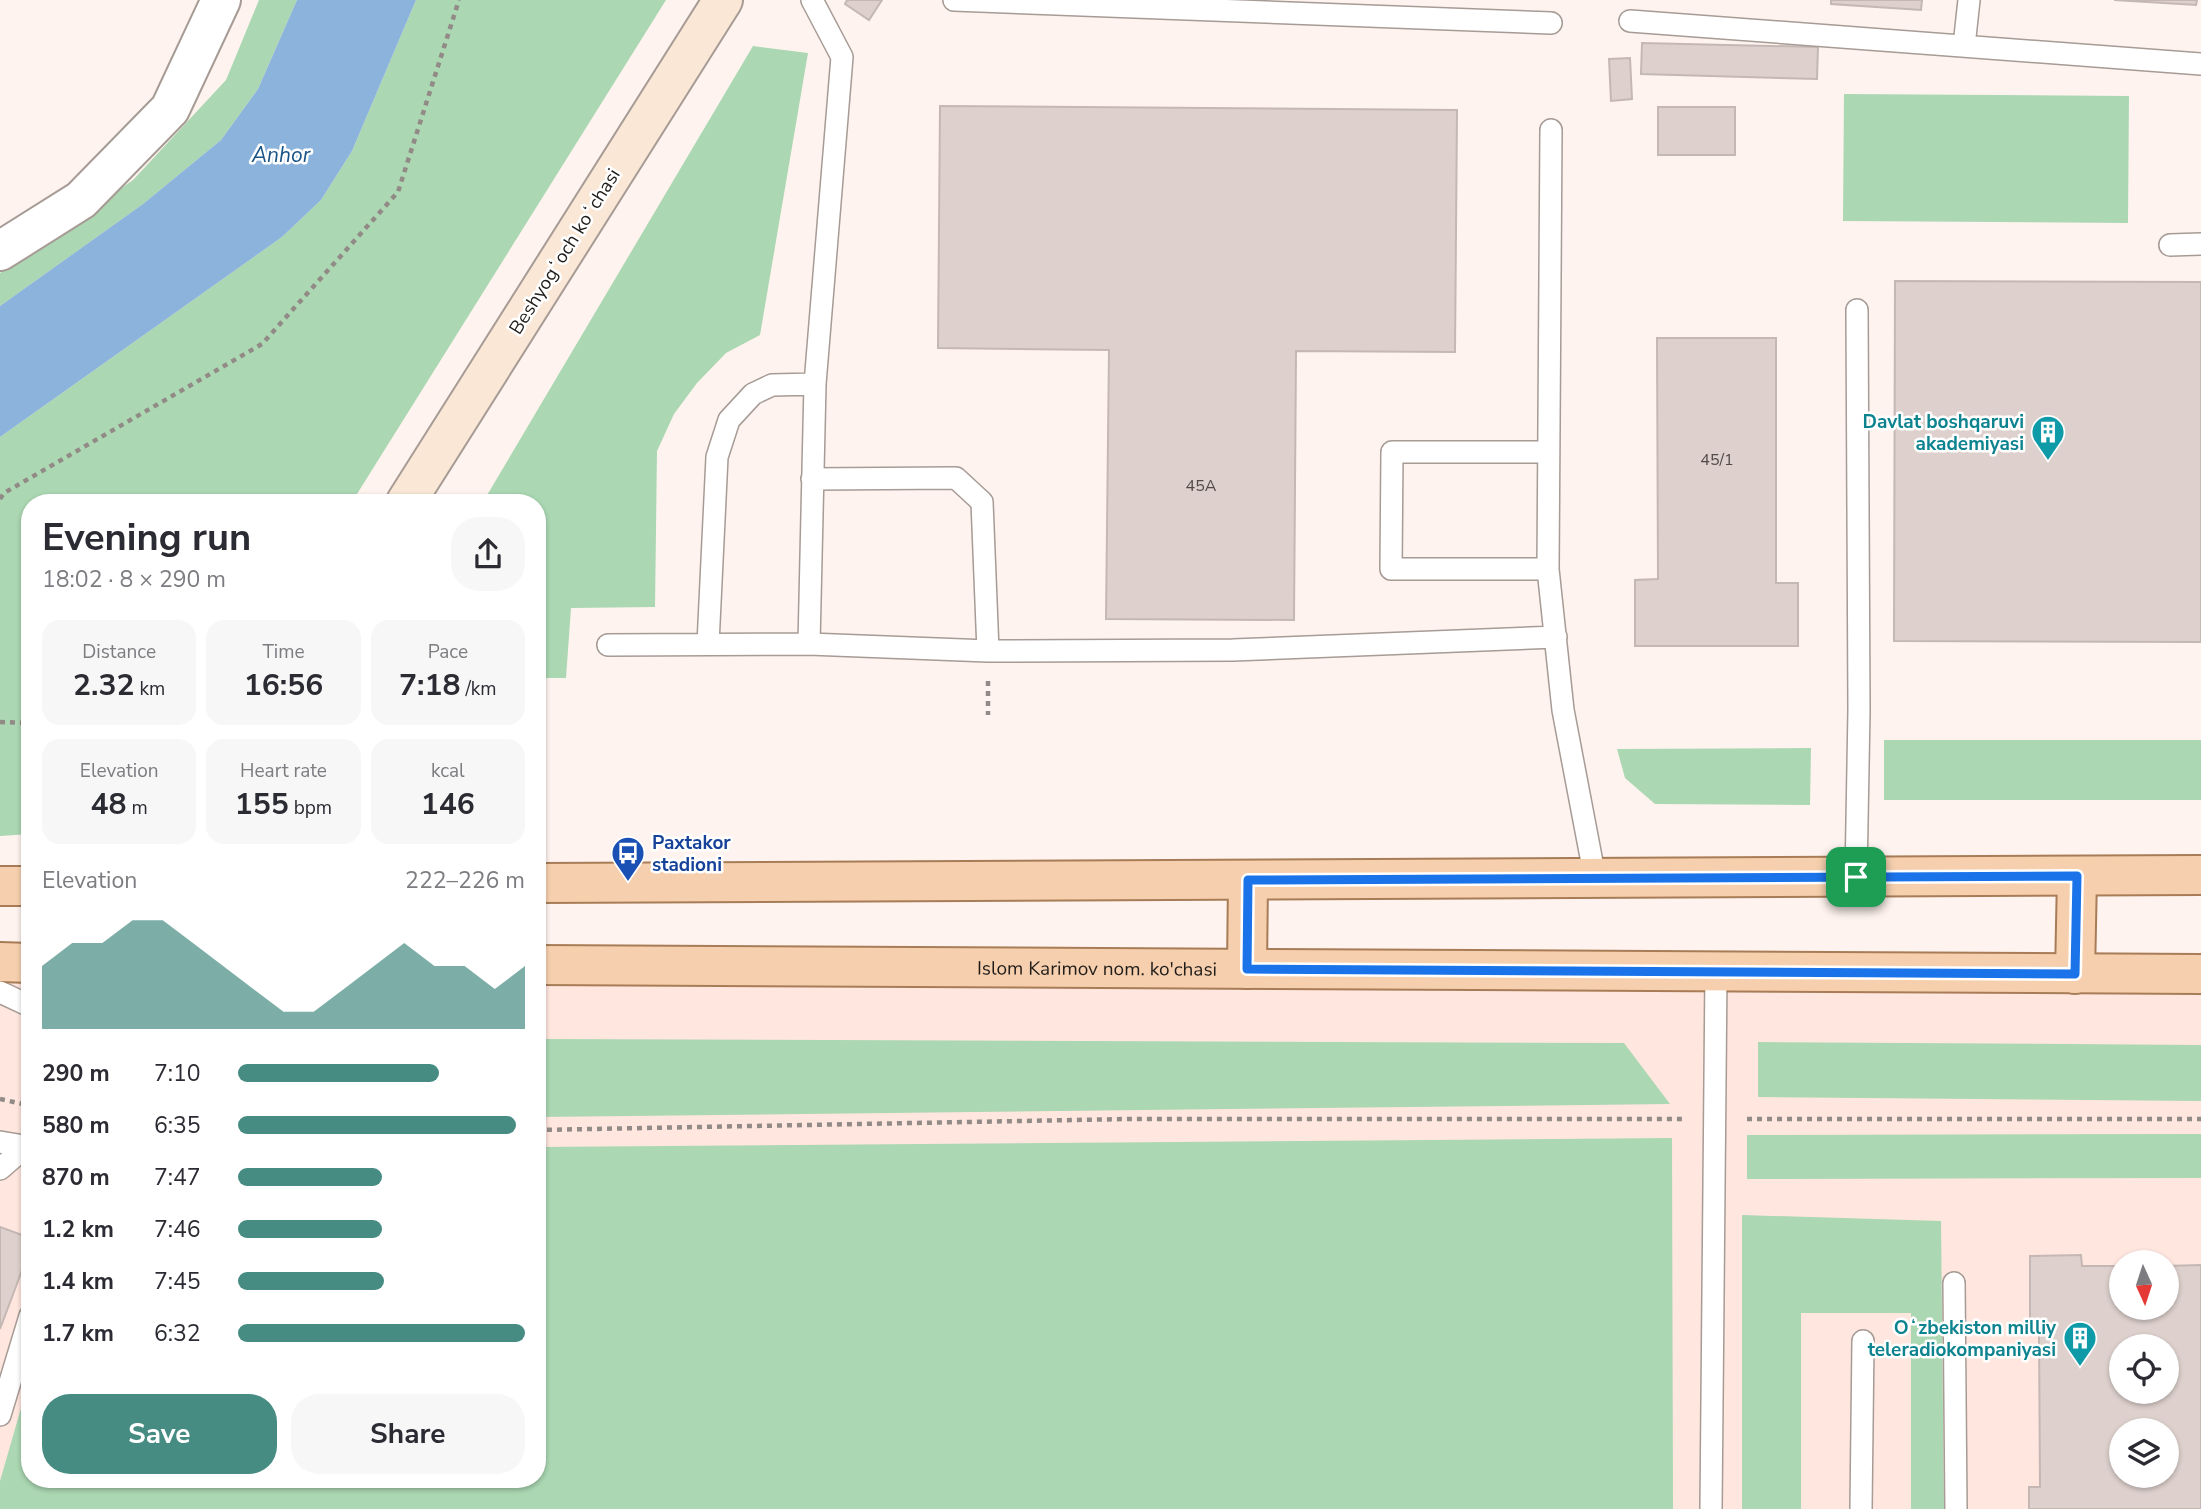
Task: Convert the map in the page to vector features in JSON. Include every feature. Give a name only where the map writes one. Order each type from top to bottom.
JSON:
[{"type":"main road","points":[[546,883],[2201,875]]},
{"type":"main road","points":[[2075,974],[2077,876]]},
{"type":"main road","points":[[1247,969],[1248,880]]},
{"type":"main road","points":[[0,886],[21,886]]},
{"type":"main road","points":[[0,962],[21,962]]},
{"type":"main road","name":"Islom Karimov nom. ko'chasi","points":[[546,968],[2201,974]]},
{"type":"street","points":[[0,251],[81,200],[170,109],[221,0]]},
{"type":"street","name":"Beshyogʻoch koʻchasi","points":[[411,494],[723,0]]},
{"type":"street","name":"Beshyogʻoch koʻchasi","points":[[438,494],[741,0]]},
{"type":"lane","points":[[809,643],[815,384],[842,57],[812,0]]},
{"type":"lane","points":[[954,0],[1551,23]]},
{"type":"lane","points":[[1964,46],[1969,0]]},
{"type":"lane","points":[[1630,21],[2201,64]]},
{"type":"lane","points":[[1551,130],[1548,569],[1563,710],[1595,878]]},
{"type":"lane","points":[[2170,245],[2201,244]]},
{"type":"lane","points":[[1856,877],[1859,710],[1857,310]]},
{"type":"lane","points":[[708,644],[717,457],[729,420],[753,394],[772,385],[815,384]]},
{"type":"lane","points":[[1548,452],[1392,452],[1391,569],[1548,569]]},
{"type":"lane","points":[[813,479],[956,478],[982,502],[988,650]]},
{"type":"lane","points":[[608,645],[809,643],[988,650],[1233,650],[1556,637]]},
{"type":"lane","points":[[1711,1509],[1716,972]]},
{"type":"lane","points":[[0,992],[21,1002]]},
{"type":"lane","points":[[0,1142],[21,1144]]},
{"type":"lane","points":[[0,1169],[21,1152]]},
{"type":"lane","points":[[1954,1283],[1956,1509]]},
{"type":"lane","points":[[1861,1509],[1863,1341]]},
{"type":"lane","points":[[0,1415],[21,1346]]},
{"type":"path","points":[[0,499],[4,494],[262,344],[397,192],[459,0]]},
{"type":"path","points":[[0,722],[21,723]]},
{"type":"path","points":[[0,1099],[21,1104]]},
{"type":"path","points":[[546,1130],[1128,1119],[2201,1119]]},
{"type":"shaded area","points":[[0,962],[21,963],[21,1488],[546,1488],[546,965],[2201,974],[2201,1509],[0,1509]]},
{"type":"green space","points":[[259,0],[297,0],[258,89],[221,140],[143,204],[0,306],[0,273],[133,180],[226,80]]},
{"type":"green space","points":[[416,0],[666,0],[357,494],[21,494],[21,835],[0,836],[0,437],[282,237],[321,200],[352,151]]},
{"type":"green space","points":[[753,46],[808,53],[760,335],[726,353],[697,383],[674,414],[657,451],[655,607],[571,608],[566,678],[546,678],[546,494],[488,494]]},
{"type":"green space","points":[[1844,94],[2129,96],[2128,223],[1843,221]]},
{"type":"green space","points":[[1884,740],[2201,740],[2201,800],[1884,800]]},
{"type":"green space","points":[[1811,748],[1810,805],[1655,804],[1625,778],[1617,749]]},
{"type":"green space","points":[[546,1039],[1624,1043],[1670,1104],[546,1117]]},
{"type":"green space","points":[[1758,1042],[2201,1045],[2201,1101],[1758,1097]]},
{"type":"green space","points":[[2201,1134],[2201,1178],[1747,1179],[1747,1135]]},
{"type":"green space","points":[[1672,1138],[1673,1509],[0,1509],[0,1481],[21,1408],[21,1488],[546,1488],[546,1147]]},
{"type":"green space","points":[[1742,1215],[1941,1221],[1944,1509],[1911,1509],[1911,1313],[1801,1313],[1801,1509],[1742,1509]]},
{"type":"water","name":"Anhor","points":[[297,0],[416,0],[352,151],[321,200],[282,237],[0,437],[0,306],[143,204],[221,140],[258,89]]},
{"type":"building","points":[[847,0],[882,0],[869,20],[845,4]]},
{"type":"building","points":[[1831,0],[1922,0],[1921,10],[1831,4]]},
{"type":"building","points":[[2114,0],[2197,0],[2196,5]]},
{"type":"building","points":[[1642,43],[1818,47],[1817,79],[1641,74]]},
{"type":"building","points":[[1630,58],[1632,99],[1611,101],[1609,59]]},
{"type":"building","points":[[940,106],[1457,110],[1455,352],[1296,351],[1294,620],[1106,619],[1109,350],[938,348]]},
{"type":"building","points":[[1658,107],[1735,107],[1735,155],[1658,155]]},
{"type":"building","name":"Davlat boshqaruvi akademiyasi","points":[[1895,281],[2201,282],[2201,642],[1894,641]]},
{"type":"building","points":[[1657,338],[1776,338],[1776,583],[1798,583],[1798,646],[1635,646],[1635,580],[1658,579]]},
{"type":"building","points":[[0,1227],[21,1235],[21,1273],[0,1329]]},
{"type":"building","name":"Oʻzbekiston milliy teleradiokompaniyasi","points":[[2081,1255],[2082,1266],[2109,1266],[2109,1320],[2179,1320],[2179,1266],[2201,1265],[2201,1509],[2029,1509],[2029,1487],[2040,1487],[2039,1333],[2030,1334],[2030,1256]]},
{"type":"place","name":"Davlat boshqaruvi akademiyasi","points":[[2048,462]]},
{"type":"place","name":"Paxtakor stadioni","points":[[628,883]]},
{"type":"place","name":"Oʻzbekiston milliy teleradiokompaniyasi","points":[[2080,1368]]},
{"type":"route","points":[[2077,876],[2075,974],[1247,969],[1248,880],[1856,877],[2077,876]]}]
